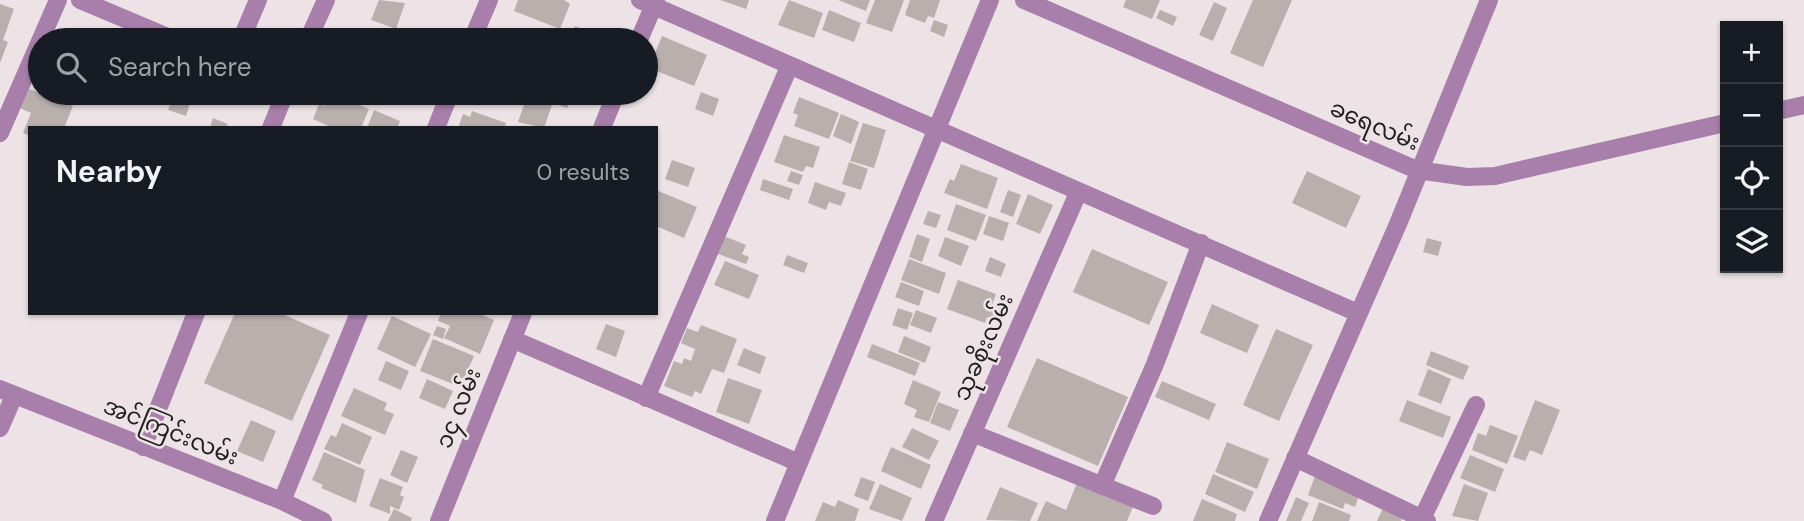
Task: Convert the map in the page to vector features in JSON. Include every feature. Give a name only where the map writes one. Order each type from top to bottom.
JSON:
[{"type":"street","points":[[46,28],[58,0]]},
{"type":"street","points":[[80,0],[146,28]]},
{"type":"street","points":[[246,28],[258,0]]},
{"type":"street","points":[[313,28],[326,0]]},
{"type":"street","points":[[477,28],[489,0]]},
{"type":"street","points":[[775,521],[934,129],[990,0]]},
{"type":"street","name":"ခရေလမ်း","points":[[1024,0],[1417,170],[1467,177],[1495,176],[1720,124]]},
{"type":"street","points":[[1268,521],[1489,0]]},
{"type":"street","points":[[642,28],[650,2],[789,67],[1358,313]]},
{"type":"street","points":[[646,398],[789,67]]},
{"type":"street","points":[[0,133],[28,69]]},
{"type":"street","points":[[272,126],[280,105]]},
{"type":"street","points":[[437,126],[445,105]]},
{"type":"street","points":[[603,126],[611,105]]},
{"type":"street","points":[[1783,110],[1804,105]]},
{"type":"street","name":"သုခစိုးလမ်း","points":[[934,521],[1078,192]]},
{"type":"street","points":[[1102,486],[1154,364],[1201,243]]},
{"type":"street","points":[[143,446],[195,315]]},
{"type":"street","points":[[282,501],[358,315]]},
{"type":"street","name":"၁၄ လမ်း","points":[[439,521],[522,315]]},
{"type":"street","points":[[512,339],[799,463]]},
{"type":"street","points":[[0,428],[7,392]]},
{"type":"street","name":"အင်ကြင်းလမ်း","points":[[7,392],[282,501],[296,515],[323,521]]},
{"type":"street","points":[[1295,458],[1424,520],[1476,405]]},
{"type":"street","points":[[972,433],[1153,506]]},
{"type":"building","points":[[379,0],[405,3],[396,28],[371,20]]},
{"type":"building","points":[[518,0],[564,0],[570,4],[560,28],[514,11]]},
{"type":"building","points":[[720,0],[749,0],[746,9]]},
{"type":"building","points":[[789,0],[823,13],[814,38],[778,25]]},
{"type":"building","points":[[838,0],[870,0],[866,11]]},
{"type":"building","points":[[875,0],[904,0],[892,32],[866,23]]},
{"type":"building","points":[[910,0],[940,0],[934,18],[928,16],[925,23],[905,15]]},
{"type":"building","points":[[1126,0],[1160,0],[1152,19],[1123,7]]},
{"type":"building","points":[[1253,0],[1292,0],[1263,67],[1230,53]]},
{"type":"building","points":[[1214,2],[1227,8],[1213,41],[1199,35]]},
{"type":"building","points":[[0,4],[14,9],[3,40],[8,42],[0,63]]},
{"type":"building","points":[[829,10],[861,23],[854,42],[822,30]]},
{"type":"building","points":[[1160,10],[1177,17],[1173,26],[1156,18]]},
{"type":"building","points":[[934,20],[948,25],[944,37],[930,31]]},
{"type":"building","points":[[662,36],[707,55],[694,86],[658,72],[658,46]]},
{"type":"building","points":[[28,91],[28,105],[73,106],[65,126],[28,126],[28,135],[23,133],[31,113],[20,108]]},
{"type":"building","points":[[701,92],[719,99],[713,116],[695,109]]},
{"type":"building","points":[[799,97],[839,113],[829,139],[794,126],[798,115],[793,113]]},
{"type":"building","points":[[170,105],[189,105],[186,116],[168,110]]},
{"type":"building","points":[[319,105],[360,105],[369,109],[362,126],[329,126],[313,119]]},
{"type":"building","points":[[524,105],[552,105],[545,126],[518,122]]},
{"type":"building","points":[[374,110],[400,121],[398,126],[368,126]]},
{"type":"building","points":[[472,111],[506,123],[505,126],[459,126],[463,114],[470,117]]},
{"type":"building","points":[[841,114],[859,122],[851,144],[833,136]]},
{"type":"building","points":[[213,118],[228,124],[227,126],[211,126]]},
{"type":"building","points":[[863,123],[886,130],[874,168],[850,161]]},
{"type":"building","points":[[784,135],[820,147],[813,168],[806,166],[803,172],[774,162]]},
{"type":"building","points":[[672,160],[695,168],[688,187],[665,179]]},
{"type":"building","points":[[849,162],[868,169],[861,190],[842,184]]},
{"type":"building","points":[[961,164],[998,178],[987,209],[944,193],[950,179],[954,181]]},
{"type":"building","points":[[791,171],[803,175],[799,185],[787,181]]},
{"type":"building","points":[[1307,171],[1361,196],[1346,228],[1292,203]]},
{"type":"building","points":[[763,179],[793,189],[789,200],[760,190]]},
{"type":"building","points":[[815,182],[846,193],[841,206],[829,202],[826,210],[808,203]]},
{"type":"building","points":[[1008,190],[1021,195],[1013,217],[1000,212]]},
{"type":"building","points":[[658,191],[697,207],[684,238],[658,227]]},
{"type":"building","points":[[1028,194],[1053,205],[1040,234],[1016,224]]},
{"type":"building","points":[[956,204],[986,215],[976,241],[947,230]]},
{"type":"building","points":[[928,211],[941,215],[936,228],[923,224]]},
{"type":"building","points":[[989,216],[1009,223],[1003,241],[983,234]]},
{"type":"building","points":[[917,234],[930,239],[922,262],[909,257]]},
{"type":"building","points":[[724,236],[746,245],[742,254],[749,257],[746,264],[718,254]]},
{"type":"building","points":[[945,237],[969,246],[961,266],[938,256]]},
{"type":"building","points":[[1427,238],[1442,242],[1438,256],[1423,252]]},
{"type":"building","points":[[1092,249],[1168,282],[1149,325],[1073,292]]},
{"type":"building","points":[[787,255],[808,263],[804,273],[783,265]]},
{"type":"building","points":[[990,257],[1006,264],[1001,277],[985,271]]},
{"type":"building","points":[[909,259],[946,273],[939,294],[901,280]]},
{"type":"building","points":[[725,261],[759,275],[749,299],[714,285]]},
{"type":"building","points":[[958,280],[996,294],[992,305],[999,307],[994,320],[987,317],[985,323],[947,309]]},
{"type":"building","points":[[901,282],[924,291],[919,306],[895,297]]},
{"type":"building","points":[[1212,304],[1259,325],[1247,353],[1200,333]]},
{"type":"building","points":[[898,308],[913,313],[907,330],[892,325]]},
{"type":"building","points":[[916,310],[937,318],[931,333],[910,325]]},
{"type":"building","points":[[234,315],[285,315],[330,335],[292,421],[204,383]]},
{"type":"building","points":[[440,315],[483,315],[494,320],[480,354],[444,338],[450,326],[438,321]]},
{"type":"building","points":[[392,316],[431,334],[415,367],[377,349]]},
{"type":"building","points":[[606,324],[625,331],[616,357],[596,349]]},
{"type":"building","points":[[701,325],[737,339],[724,373],[712,369],[701,394],[695,391],[692,397],[664,386],[674,361],[682,364],[684,358],[691,361],[695,349],[681,343],[687,328],[698,332]]},
{"type":"building","points":[[437,326],[446,329],[443,339],[433,335]]},
{"type":"building","points":[[1276,329],[1313,345],[1279,421],[1243,405]]},
{"type":"building","points":[[904,336],[931,347],[925,363],[898,352]]},
{"type":"building","points":[[433,339],[474,356],[464,379],[456,376],[453,384],[420,371]]},
{"type":"building","points":[[872,344],[920,363],[915,376],[867,357]]},
{"type":"building","points":[[744,348],[766,357],[760,374],[737,365]]},
{"type":"building","points":[[1431,351],[1469,366],[1463,380],[1426,365]]},
{"type":"building","points":[[1037,358],[1128,397],[1098,466],[1007,427]]},
{"type":"building","points":[[386,361],[409,371],[401,390],[378,380]]},
{"type":"building","points":[[1428,369],[1451,379],[1441,404],[1418,395]]},
{"type":"building","points":[[728,378],[762,390],[749,424],[716,412]]},
{"type":"building","points":[[427,379],[453,391],[445,409],[419,398]]},
{"type":"building","points":[[913,380],[941,392],[929,422],[914,417],[917,410],[904,404]]},
{"type":"building","points":[[1162,381],[1216,404],[1209,420],[1155,397]]},
{"type":"building","points":[[354,388],[387,403],[384,410],[394,414],[385,435],[341,416]]},
{"type":"building","points":[[1407,400],[1451,417],[1443,438],[1399,421]]},
{"type":"building","points":[[1535,400],[1560,410],[1542,455],[1530,450],[1525,461],[1513,457]]},
{"type":"building","points":[[938,402],[959,410],[950,431],[930,423]]},
{"type":"building","points":[[251,420],[276,431],[263,462],[237,451]]},
{"type":"building","points":[[342,423],[372,437],[360,465],[324,449],[331,435],[336,437]]},
{"type":"building","points":[[1490,425],[1518,436],[1507,464],[1472,450],[1478,433],[1486,436]]},
{"type":"building","points":[[912,428],[939,441],[929,460],[902,447]]},
{"type":"building","points":[[1227,442],[1269,459],[1257,489],[1215,472]]},
{"type":"building","points":[[891,447],[931,465],[921,489],[881,471]]},
{"type":"building","points":[[401,450],[418,457],[407,483],[390,475]]},
{"type":"building","points":[[324,452],[365,470],[356,503],[321,488],[323,485],[312,480]]},
{"type":"building","points":[[1470,455],[1504,469],[1495,492],[1460,478]]},
{"type":"building","points":[[1213,474],[1254,492],[1245,512],[1205,494]]},
{"type":"building","points":[[1315,476],[1360,493],[1355,507],[1345,503],[1343,509],[1308,495]]},
{"type":"building","points":[[861,477],[875,482],[868,501],[854,496]]},
{"type":"building","points":[[380,478],[403,487],[400,495],[404,497],[399,510],[390,506],[390,514],[369,506]]},
{"type":"building","points":[[1077,483],[1133,507],[1127,521],[1037,521],[1046,501],[1066,510]]},
{"type":"building","points":[[880,484],[912,498],[902,521],[869,509]]},
{"type":"building","points":[[1464,484],[1488,493],[1478,521],[1452,516]]},
{"type":"building","points":[[1000,487],[1038,503],[1030,521],[986,520]]},
{"type":"building","points":[[1296,497],[1309,503],[1301,521],[1286,521]]},
{"type":"building","points":[[1202,499],[1237,514],[1235,521],[1193,521]]},
{"type":"building","points":[[838,500],[859,509],[855,521],[815,521],[823,502],[835,507]]},
{"type":"building","points":[[1319,502],[1351,515],[1349,521],[1312,521]]},
{"type":"building","points":[[1383,508],[1403,516],[1401,521],[1377,521]]},
{"type":"building","points":[[394,509],[412,518],[411,521],[388,521]]}]
